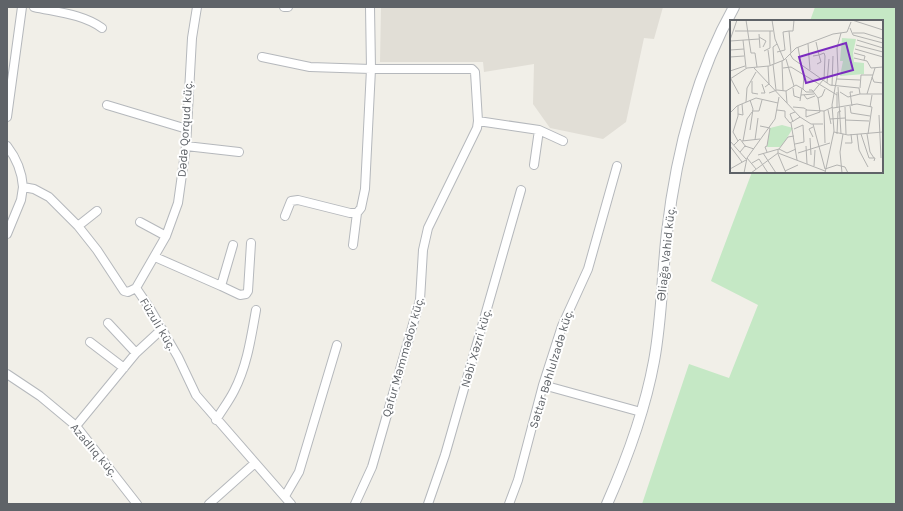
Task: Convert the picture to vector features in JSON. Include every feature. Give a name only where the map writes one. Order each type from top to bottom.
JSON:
[{"type":"street","points":[[7,117],[22,7]]},
{"type":"street","points":[[34,7],[78,16],[94,22],[102,28]]},
{"type":"street","name":"Dədə Qorqud küç.","points":[[136,288],[155,258],[166,236],[178,203],[186,146],[191,44],[197,7]]},
{"type":"street","points":[[353,245],[357,213],[361,208],[365,189],[371,70],[370,7]]},
{"type":"street","name":"Əliağa Vahid küç.","points":[[607,504],[641,412],[654,360],[660,319],[667,232],[679,160],[701,77],[713,47],[734,7]]},
{"type":"street","points":[[262,57],[310,67],[371,70]]},
{"type":"street","name":"Qafur Məmmədov küç.","points":[[355,504],[372,467],[420,300],[423,250],[428,228],[473,138],[478,120],[475,72],[472,69],[371,70]]},
{"type":"street","points":[[107,105],[187,129]]},
{"type":"street","points":[[478,120],[539,130],[564,141]]},
{"type":"street","points":[[534,165],[539,130]]},
{"type":"street","points":[[7,146],[14,155],[22,172],[23,187],[21,200],[7,234]]},
{"type":"street","points":[[186,146],[238,152]]},
{"type":"street","name":"Səttar Bəhlulzadə küç.","points":[[509,504],[518,480],[543,385],[562,326],[588,269],[616,166]]},
{"type":"street","name":"Füzuli küç.","points":[[23,187],[34,189],[49,197],[78,226],[97,250],[124,291],[128,292],[136,288],[162,329],[196,395],[216,420],[291,504]]},
{"type":"street","name":"Nəbi Xəzri küç.","points":[[428,504],[445,455],[521,190]]},
{"type":"street","points":[[285,216],[291,201],[298,200],[350,214],[357,213]]},
{"type":"street","points":[[78,226],[97,211]]},
{"type":"street","points":[[140,222],[166,236]]},
{"type":"street","points":[[155,258],[240,295],[246,294],[248,291],[251,243]]},
{"type":"street","points":[[221,286],[233,245]]},
{"type":"street","points":[[216,420],[234,392],[242,373],[250,344],[256,310]]},
{"type":"street","points":[[108,323],[136,353]]},
{"type":"street","points":[[76,426],[136,353],[162,329]]},
{"type":"street","points":[[90,342],[124,368]]},
{"type":"street","points":[[285,496],[299,472],[337,345]]},
{"type":"street","name":"Azadlıq küç.","points":[[7,374],[40,396],[76,426],[137,504]]},
{"type":"street","points":[[543,385],[641,412]]},
{"type":"street","points":[[209,504],[255,464]]},
{"type":"shaded area","points":[[381,7],[663,7],[654,39],[644,38],[626,122],[603,139],[550,128],[533,104],[534,64],[484,72],[483,62],[380,62]]},
{"type":"green space","points":[[815,7],[896,7],[896,504],[642,504],[689,364],[729,378],[758,305],[711,281],[752,173],[883,173],[883,20],[810,20]]}]
